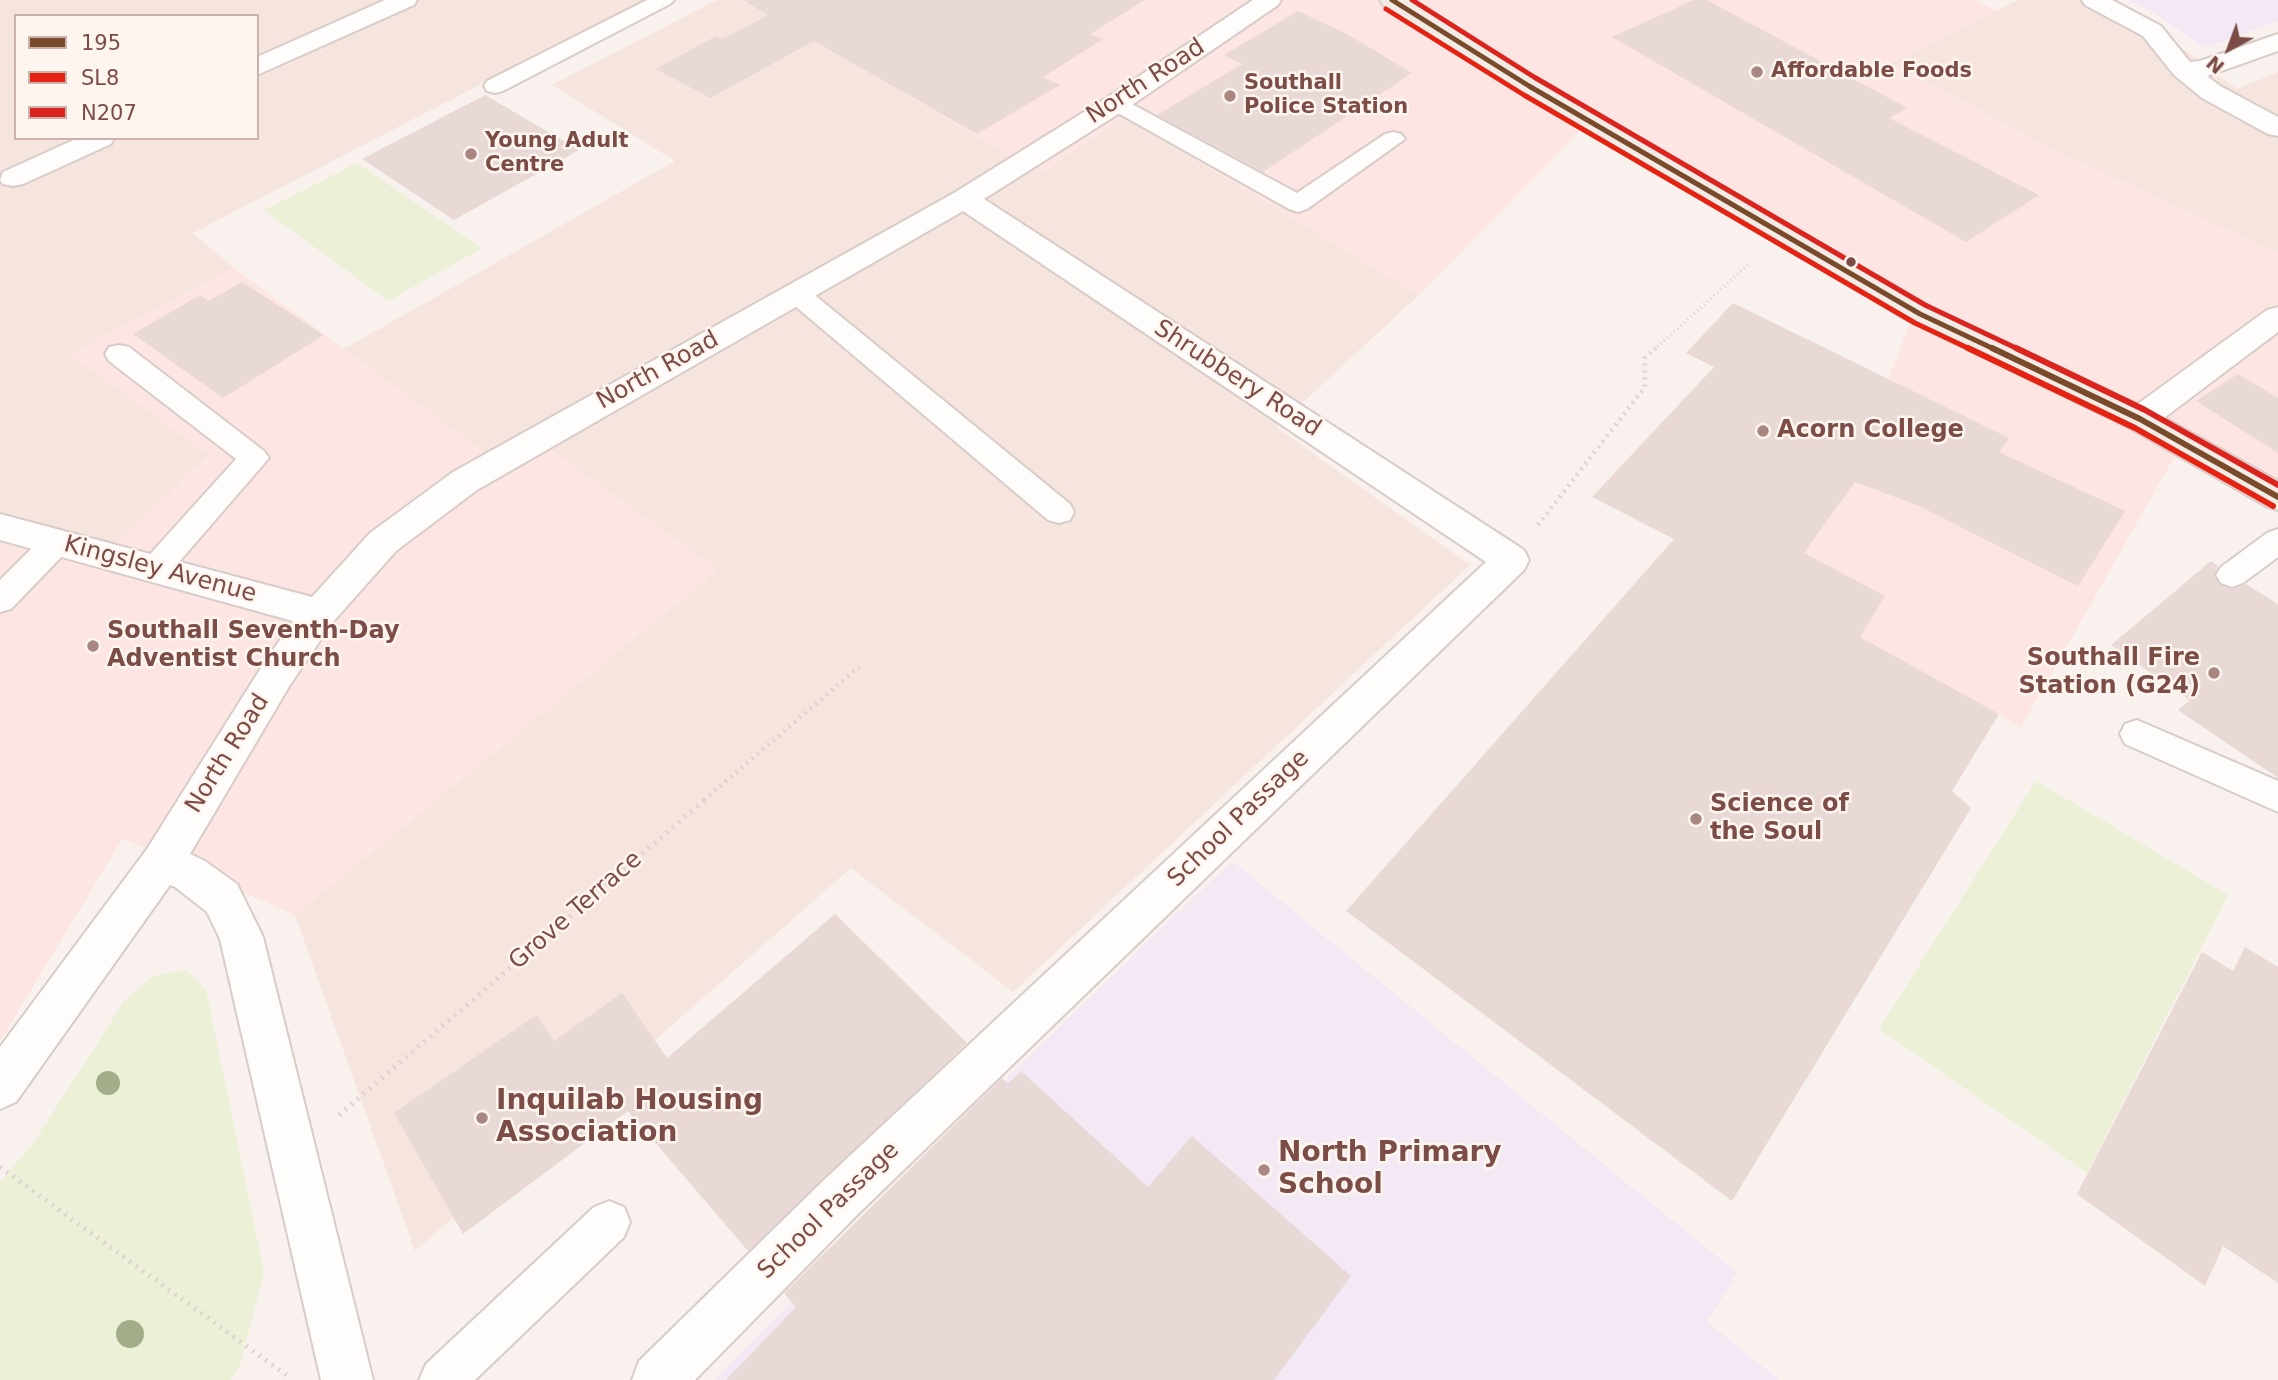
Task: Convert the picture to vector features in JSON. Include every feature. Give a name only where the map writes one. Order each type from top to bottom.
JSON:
[{"type":"main road","points":[[1392,0],[1529,86],[1920,314],[2140,419],[2278,497]]},
{"type":"street","points":[[259,66],[405,0]]},
{"type":"street","name":"North Road","points":[[0,1086],[162,862],[277,674],[319,613],[383,542],[465,481],[964,199],[1117,103],[1269,0]]},
{"type":"street","points":[[2094,0],[2152,31],[2183,70],[2211,92],[2278,128]]},
{"type":"street","points":[[2183,70],[2203,69],[2278,41]]},
{"type":"street","points":[[13,178],[97,140]]},
{"type":"street","name":"Shrubbery Road","points":[[964,199],[1511,560]]},
{"type":"street","points":[[2140,419],[2278,317]]},
{"type":"street","name":"Kingsley Avenue","points":[[0,527],[319,613]]},
{"type":"street","name":"School Passage","points":[[658,1380],[840,1198],[1511,560]]},
{"type":"street","points":[[162,862],[190,874],[222,898],[240,937],[347,1380]]},
{"type":"lane","points":[[495,86],[663,0]]},
{"type":"lane","points":[[1117,103],[1298,204],[1393,139]]},
{"type":"lane","points":[[797,294],[1059,512]]},
{"type":"lane","points":[[119,354],[254,458],[155,569]]},
{"type":"lane","points":[[2232,575],[2278,541]]},
{"type":"lane","points":[[0,600],[57,542]]},
{"type":"lane","points":[[2137,734],[2278,797]]},
{"type":"lane","points":[[442,1380],[610,1222]]},
{"type":"path","points":[[1511,560],[1645,387],[1645,358],[1782,234]]},
{"type":"path","name":"Grove Terrace","points":[[293,1154],[859,667]]},
{"type":"path","points":[[0,1167],[292,1380]]},
{"type":"shaded area","points":[[0,0],[644,0],[193,233],[234,268],[71,354],[209,455],[99,561],[0,536]]},
{"type":"shaded area","points":[[717,0],[740,0],[751,4],[760,0],[1040,174],[1124,116],[1419,295],[1276,427],[1470,565],[1013,992],[851,868],[415,1251],[295,915],[718,570],[533,437],[491,457],[344,349],[675,161],[552,85]]},
{"type":"shaded area","points":[[1017,0],[1974,0],[1996,10],[1890,64],[2055,151],[2278,253],[2278,510],[2180,447],[2021,727],[1777,591],[1855,482],[1888,380],[1912,318],[1582,129],[1419,295],[1124,116],[1040,174],[875,76]]},
{"type":"shaded area","points":[[2018,0],[2101,0],[2147,22],[2237,89],[2278,72],[2278,253],[2055,151],[1890,63]]},
{"type":"shaded area","points":[[2127,0],[2278,0],[2278,21],[2205,48],[2150,10]]},
{"type":"shaded area","points":[[234,268],[491,457],[533,437],[718,570],[295,915],[123,838],[0,1041],[0,536],[99,561],[209,455],[70,355]]},
{"type":"shaded area","name":"North Primary School","points":[[1232,861],[1737,1273],[1707,1322],[1779,1380],[715,1380],[1018,1067]]},
{"type":"green space","points":[[357,163],[482,248],[388,301],[264,210]]},
{"type":"green space","points":[[2036,781],[2228,895],[2087,1173],[1879,1029]]},
{"type":"green space","points":[[187,970],[206,990],[264,1272],[240,1365],[230,1380],[0,1380],[0,1182],[32,1145],[125,1000],[153,976]]},
{"type":"building","points":[[743,0],[1145,0],[1090,34],[1103,39],[1043,77],[1060,85],[977,134],[814,41],[710,98],[656,69],[716,36],[723,39],[768,15]]},
{"type":"building","name":"Affordable Foods","points":[[1694,0],[1707,0],[1907,108],[1889,118],[2039,195],[1966,242],[1612,37]]},
{"type":"building","name":"Southall Police Station","points":[[1298,11],[1347,34],[1412,73],[1263,172],[1157,115],[1242,64],[1224,55]]},
{"type":"building","name":"Young Adult Centre","points":[[485,95],[579,150],[454,220],[362,159]]},
{"type":"building","points":[[242,282],[324,335],[223,398],[133,334],[200,295],[209,301]]},
{"type":"building","name":"Science of the Soul","points":[[1733,303],[2009,438],[1999,452],[2125,511],[2078,586],[1919,506],[1855,482],[1804,553],[1885,596],[1860,637],[1999,714],[1952,791],[1971,808],[1732,1201],[1346,911],[1674,539],[1592,497],[1714,367],[1686,353]]},
{"type":"building","points":[[2238,374],[2278,398],[2278,453],[2196,401]]},
{"type":"building","name":"Southall Fire Station (G24)","points":[[2211,561],[2218,566],[2214,576],[2220,585],[2233,589],[2246,584],[2278,604],[2278,778],[2178,710],[2190,700],[2111,645]]},
{"type":"building","points":[[835,914],[967,1043],[748,1251],[628,1111],[463,1234],[394,1113],[536,1015],[554,1041],[622,993],[667,1058]]},
{"type":"building","points":[[2245,947],[2278,967],[2278,1283],[2223,1246],[2205,1286],[2077,1194],[2202,952],[2233,971]]},
{"type":"building","points":[[1021,1071],[1148,1187],[1192,1136],[1351,1276],[1274,1380],[726,1380],[796,1307],[784,1293],[1002,1078],[1008,1084]]},
{"type":"transit line","name":"195","points":[[1392,0],[1529,86],[1920,314],[2140,419],[2278,497]]},
{"type":"transit line","name":"N207","points":[[1412,0],[1534,77],[1925,305],[2145,410],[2278,485]]},
{"type":"transit line","name":"SL8","points":[[1386,9],[1524,95],[1915,323],[2135,428],[2273,506]]},
{"type":"place","name":"Affordable Foods","points":[[1757,72]]},
{"type":"place","name":"Southall Police Station","points":[[1230,96]]},
{"type":"place","name":"Young Adult Centre","points":[[471,154]]},
{"type":"place","name":"Acorn College","points":[[1763,431]]},
{"type":"place","name":"Southall Seventh-Day Adventist Church","points":[[93,646]]},
{"type":"place","name":"Southall Fire Station (G24)","points":[[2214,673]]},
{"type":"place","name":"Science of the Soul","points":[[1696,819]]},
{"type":"place","name":"Inquilab Housing Association","points":[[482,1118]]},
{"type":"place","name":"North Primary School","points":[[1264,1170]]}]
